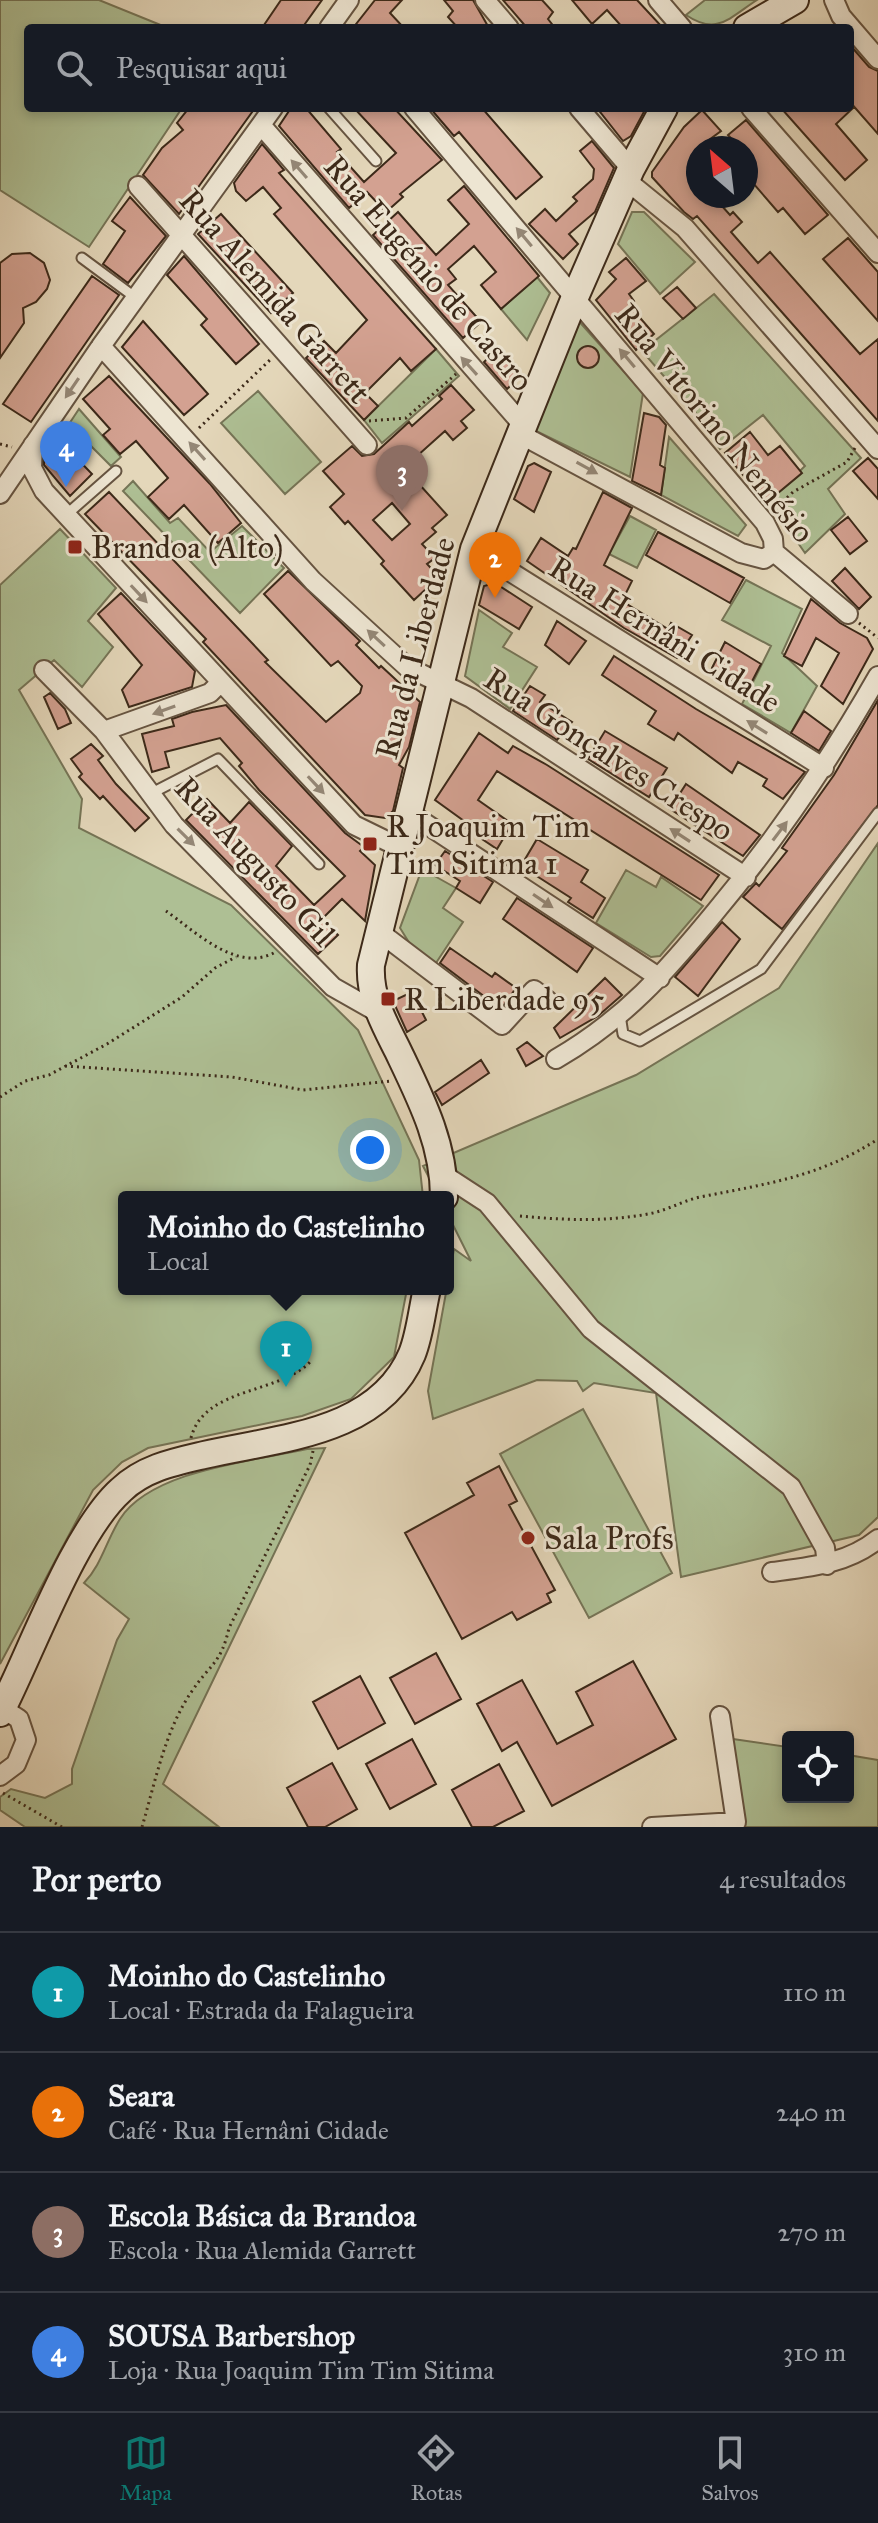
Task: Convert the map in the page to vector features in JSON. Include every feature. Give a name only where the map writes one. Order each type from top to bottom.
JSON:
[{"type":"street","points":[[337,24],[349,0]]},
{"type":"street","points":[[485,0],[506,24]]},
{"type":"street","points":[[658,0],[679,24]]},
{"type":"street","points":[[754,24],[795,0]]},
{"type":"street","points":[[834,0],[848,24]]},
{"type":"street","points":[[854,31],[878,59]]},
{"type":"street","points":[[3,491],[11,473],[270,112]]},
{"type":"street","name":"Rua Vitorino Nemésio","points":[[417,112],[763,521],[773,539],[774,552],[848,614]]},
{"type":"street","points":[[582,112],[629,174],[685,228],[878,449]]},
{"type":"street","name":"Rua da Liberdade","points":[[444,1186],[438,1143],[379,1013],[370,982],[378,931],[474,549],[575,297],[629,174],[662,112]]},
{"type":"street","points":[[755,112],[878,253]]},
{"type":"street","name":"Rua Eugénio de Castro","points":[[261,125],[520,428],[741,553],[764,559],[774,552]]},
{"type":"street","name":"Rua Alemida Garrett","points":[[138,186],[184,234],[367,445]]},
{"type":"street","name":"Rua Gonçalves Crespo","points":[[101,346],[313,581],[407,667],[471,698],[746,877]]},
{"type":"street","points":[[33,445],[32,468],[44,491],[360,831],[399,847]]},
{"type":"street","points":[[3,491],[25,483],[44,491]]},
{"type":"street","name":"Rua Hernâni Cidade","points":[[474,549],[824,768]]},
{"type":"street","name":"Rua Augusto Gil","points":[[44,670],[104,731],[174,825],[333,987],[379,1013]]},
{"type":"street","points":[[556,1059],[601,1033],[660,978],[746,877],[824,768],[878,676]]},
{"type":"street","points":[[104,731],[210,693],[221,682]]},
{"type":"street","points":[[408,812],[660,978]]},
{"type":"street","points":[[378,931],[502,1025],[534,990],[547,1000]]},
{"type":"street","points":[[444,1186],[487,1203],[591,1329],[791,1487],[825,1548],[827,1565]]},
{"type":"street","points":[[0,1776],[16,1764],[26,1740],[19,1719],[1,1711],[76,1556],[111,1501],[148,1471],[355,1416],[397,1379],[413,1352],[426,1295]]},
{"type":"street","points":[[772,1572],[827,1565],[860,1554],[878,1539]]},
{"type":"street","points":[[652,1827],[736,1822],[720,1716]]},
{"type":"lane","points":[[333,112],[376,161]]},
{"type":"lane","points":[[82,258],[136,298]]},
{"type":"lane","points":[[66,515],[116,471]]},
{"type":"lane","points":[[150,794],[218,759],[319,864]]},
{"type":"lane","points":[[620,1015],[623,1034],[640,1041],[751,977],[793,930],[829,875],[878,813]]},
{"type":"path","points":[[187,439],[283,348]]},
{"type":"path","points":[[345,420],[406,418],[467,364]]},
{"type":"path","points":[[763,521],[793,492],[847,462],[864,433]]},
{"type":"path","points":[[848,614],[878,638]]},
{"type":"path","points":[[166,911],[236,957],[256,959],[272,954],[289,942]]},
{"type":"path","points":[[0,1097],[25,1081],[65,1066],[159,1013],[215,968],[236,957]]},
{"type":"path","points":[[65,1066],[232,1077],[303,1090],[357,1087],[410,1078]]},
{"type":"path","points":[[487,1203],[521,1216],[584,1220],[650,1214],[690,1199],[794,1179],[823,1170],[878,1139]]},
{"type":"path","points":[[194,1457],[191,1436],[199,1418],[220,1403],[289,1377],[312,1360]]},
{"type":"path","points":[[142,1827],[171,1733],[192,1691],[210,1673],[225,1647],[229,1628],[310,1465],[317,1428]]},
{"type":"path","points":[[0,1791],[62,1827]]},
{"type":"green space","points":[[0,0],[99,0],[158,24],[24,24],[24,112],[179,112],[89,247],[0,190]]},
{"type":"green space","points":[[705,0],[757,0],[715,24],[706,24],[686,15]]},
{"type":"green space","points":[[632,212],[644,212],[695,262],[660,294],[618,244]]},
{"type":"green space","points":[[537,277],[550,293],[527,340],[501,309]]},
{"type":"green space","points":[[714,294],[861,458],[828,489],[845,514],[805,553],[769,501],[805,466],[763,415],[720,449],[701,419],[642,351]]},
{"type":"green space","points":[[576,318],[643,393],[630,477],[530,428]]},
{"type":"green space","points":[[436,349],[459,376],[382,443],[364,420]]},
{"type":"green space","points":[[258,391],[321,462],[285,494],[221,423]]},
{"type":"green space","points":[[79,409],[121,457],[111,466],[69,424]]},
{"type":"green space","points":[[669,437],[746,525],[738,536],[661,495]]},
{"type":"green space","points":[[133,481],[170,523],[178,518],[210,552],[242,526],[284,568],[240,613],[123,491]]},
{"type":"green space","points":[[630,516],[656,530],[637,568],[609,554]]},
{"type":"green space","points":[[60,529],[116,588],[88,621],[113,647],[82,687],[54,660],[19,690],[82,799],[79,828],[231,905],[358,1030],[419,1160],[422,1191],[118,1191],[118,1295],[406,1295],[394,1357],[351,1399],[302,1416],[148,1448],[122,1462],[93,1490],[0,1664],[0,585]]},
{"type":"green space","points":[[746,580],[802,609],[782,653],[817,686],[791,733],[742,704],[771,646],[722,620]]},
{"type":"green space","points":[[479,610],[512,633],[503,647],[537,667],[510,709],[465,676]]},
{"type":"green space","points":[[878,843],[878,1517],[859,1535],[681,1577],[656,1393],[594,1383],[583,1391],[577,1381],[537,1380],[433,1419],[428,1391],[446,1295],[454,1295],[454,1249],[471,1261],[454,1227],[454,1191],[436,1191],[423,1166],[636,1075],[779,988]]},
{"type":"green space","points":[[422,869],[456,888],[443,908],[463,922],[434,966],[410,944],[400,928]]},
{"type":"green space","points":[[626,870],[656,887],[661,877],[703,906],[660,956],[651,957],[596,923]]},
{"type":"green space","points":[[583,1409],[672,1573],[589,1618],[500,1454]]},
{"type":"green space","points":[[325,1448],[163,1784],[219,1827],[25,1827],[0,1810],[0,1797],[11,1789],[45,1798],[72,1784],[72,1769],[117,1640],[129,1619],[84,1583],[120,1519],[135,1502],[179,1478],[205,1470]]},
{"type":"green space","points":[[733,1739],[782,1746],[782,1803],[854,1803],[854,1756],[878,1760],[878,1827],[737,1827]]},
{"type":"building","points":[[281,0],[322,0],[305,24],[265,24]]},
{"type":"building","points":[[375,0],[402,0],[390,13],[400,24],[356,24]]},
{"type":"building","points":[[444,0],[473,0],[487,24],[454,24],[448,17],[453,11]]},
{"type":"building","points":[[503,0],[542,0],[553,12],[548,19],[552,24],[524,24]]},
{"type":"building","points":[[572,0],[637,0],[659,24],[619,24],[607,10],[592,24]]},
{"type":"building","points":[[854,50],[869,67],[878,71],[878,134],[854,107]]},
{"type":"building","points":[[186,112],[252,112],[179,214],[143,175],[162,148],[183,130],[177,123]]},
{"type":"building","points":[[288,112],[309,112],[341,149],[337,152],[364,182],[396,153],[358,112],[398,112],[442,160],[400,194],[403,197],[386,212],[367,192],[349,208],[279,126]]},
{"type":"building","points":[[433,112],[485,112],[542,177],[516,199],[459,132],[454,136]]},
{"type":"building","points":[[600,112],[644,112],[631,136],[623,141]]},
{"type":"building","points":[[704,112],[721,131],[714,136],[686,136],[686,208],[724,208],[730,215],[733,212],[742,222],[731,232],[758,263],[770,252],[860,354],[878,339],[878,421],[697,216],[693,219],[684,212],[652,177],[652,172],[684,127]]},
{"type":"building","points":[[785,112],[849,112],[836,124],[867,160],[845,180]]},
{"type":"building","points":[[746,120],[828,215],[805,234],[783,208],[778,212],[758,189],[758,136],[728,135]]},
{"type":"building","points":[[592,141],[614,168],[595,212],[569,234],[578,244],[563,259],[529,224],[545,209],[556,221],[577,201],[573,197],[593,179],[594,169],[580,151]]},
{"type":"building","points":[[262,144],[284,170],[279,173],[436,349],[411,371],[400,358],[365,393],[378,406],[364,420],[306,358],[324,341],[336,353],[367,320],[274,214],[281,208],[263,187],[246,201],[236,191],[234,183]]},
{"type":"building","points":[[464,186],[539,276],[501,309],[481,285],[496,272],[474,246],[448,269],[456,279],[448,285],[481,322],[463,338],[373,235],[398,212],[436,255],[469,224],[448,200]]},
{"type":"building","points":[[130,197],[166,236],[128,283],[103,264],[125,231],[112,221]]},
{"type":"building","points":[[221,214],[293,293],[271,313],[198,234]]},
{"type":"building","points":[[848,238],[878,272],[878,321],[823,259]]},
{"type":"building","points":[[30,253],[44,263],[50,280],[36,302],[23,308],[24,323],[0,358],[0,263],[12,254]]},
{"type":"building","points":[[184,256],[259,344],[236,364],[201,325],[207,319],[167,275]]},
{"type":"building","points":[[626,258],[646,281],[629,294],[634,301],[629,305],[654,334],[636,350],[596,300],[616,279],[609,272]]},
{"type":"building","points":[[92,276],[119,295],[31,422],[3,404]]},
{"type":"building","points":[[677,287],[696,308],[683,319],[663,298]]},
{"type":"building","points":[[143,321],[208,394],[184,415],[122,347]]},
{"type":"building","points":[[588,346],[596,349],[599,357],[596,365],[588,368],[580,365],[577,357],[580,349]]},
{"type":"building","points":[[497,349],[522,375],[507,389],[484,362]]},
{"type":"building","points":[[109,376],[210,484],[241,523],[218,543],[184,505],[169,519],[148,497],[168,478],[136,441],[120,454],[103,435],[110,429],[83,399]]},
{"type":"building","points":[[451,385],[474,410],[461,421],[467,428],[453,440],[445,431],[417,456],[423,462],[410,474],[447,515],[432,528],[436,532],[422,544],[435,558],[427,564],[439,577],[414,600],[348,521],[345,524],[330,507],[344,494],[323,471],[352,446],[362,456],[374,454],[409,422],[412,426],[442,399],[439,396]],"holes":[[[392,503],[410,524],[392,540],[373,520]]]},
{"type":"building","points":[[644,413],[659,417],[666,425],[660,465],[665,468],[661,495],[632,481]]},
{"type":"building","points":[[750,432],[768,455],[780,446],[802,473],[766,503],[725,453]]},
{"type":"building","points":[[61,442],[92,474],[70,496],[44,465],[44,459]]},
{"type":"building","points":[[868,458],[878,469],[878,499],[853,471]]},
{"type":"building","points":[[534,463],[551,472],[534,512],[514,499],[528,466]]},
{"type":"building","points":[[109,492],[268,660],[265,662],[326,722],[360,693],[362,686],[338,661],[331,666],[264,594],[288,571],[360,641],[356,645],[379,668],[381,666],[420,702],[409,747],[399,765],[403,768],[393,811],[385,818],[365,815],[203,642],[206,639],[85,514]]},
{"type":"building","points":[[603,492],[632,508],[604,565],[632,581],[622,601],[668,629],[671,623],[692,635],[677,658],[624,628],[527,561],[541,538],[568,556],[573,548],[576,549]]},
{"type":"building","points":[[848,517],[867,541],[850,554],[831,530]]},
{"type":"building","points":[[658,532],[744,578],[730,603],[646,555]]},
{"type":"building","points":[[845,568],[871,597],[859,609],[832,581]]},
{"type":"building","points":[[495,583],[532,607],[519,629],[479,605],[484,586]]},
{"type":"building","points":[[121,593],[195,671],[192,687],[129,707],[122,690],[142,665],[98,614]]},
{"type":"building","points":[[811,599],[840,623],[867,638],[873,649],[843,704],[821,686],[839,653],[816,638],[802,666],[784,656]]},
{"type":"building","points":[[557,621],[586,641],[569,664],[545,645]]},
{"type":"building","points":[[725,642],[761,664],[747,691],[712,668]]},
{"type":"building","points":[[614,656],[696,709],[805,772],[783,799],[763,786],[767,779],[738,762],[732,773],[678,733],[674,740],[648,724],[656,711],[602,675]]},
{"type":"building","points":[[530,686],[545,695],[540,702],[572,722],[557,740],[513,711]]},
{"type":"building","points":[[50,693],[65,709],[71,723],[58,729],[44,697]]},
{"type":"building","points":[[878,700],[878,805],[782,929],[743,897],[756,883],[759,886],[787,851],[782,848],[834,775]]},
{"type":"building","points":[[226,705],[345,833],[364,847],[360,851],[375,865],[365,921],[342,899],[322,919],[338,935],[318,954],[186,820],[207,799],[230,823],[249,802],[292,846],[276,866],[314,905],[345,876],[259,790],[239,766],[242,763],[220,738],[165,752],[169,767],[152,772],[142,734],[174,726],[172,719],[192,712]]},
{"type":"building","points":[[804,711],[831,731],[819,751],[791,733]]},
{"type":"building","points":[[605,731],[667,768],[649,797],[588,759]]},
{"type":"building","points":[[479,733],[508,753],[513,746],[547,765],[719,875],[701,900],[497,771],[478,800],[512,824],[497,849],[461,825],[464,821],[435,800]]},
{"type":"building","points":[[91,744],[103,756],[98,760],[116,784],[149,818],[135,831],[103,796],[100,799],[79,777],[82,774],[71,759]]},
{"type":"building","points":[[686,784],[760,835],[743,856],[670,809]]},
{"type":"building","points":[[537,839],[588,870],[581,882],[605,898],[593,918],[568,902],[571,898],[521,866]]},
{"type":"building","points":[[445,851],[493,882],[480,903],[456,888],[460,881],[435,865]]},
{"type":"building","points":[[517,898],[593,948],[577,972],[503,919]]},
{"type":"building","points":[[722,922],[740,939],[698,996],[675,977]]},
{"type":"building","points":[[450,948],[492,977],[495,973],[516,988],[501,1009],[440,963]]},
{"type":"building","points":[[605,978],[622,995],[598,1016],[560,1038],[554,1028]]},
{"type":"building","points":[[412,992],[426,1020],[407,1032],[393,1001]]},
{"type":"building","points":[[527,1042],[543,1056],[526,1066],[517,1049]]},
{"type":"building","points":[[481,1060],[489,1073],[442,1105],[435,1092]]},
{"type":"building","points":[[499,1466],[517,1501],[509,1505],[555,1590],[547,1594],[551,1602],[517,1620],[512,1612],[462,1639],[405,1533],[474,1495],[467,1483]]},
{"type":"building","points":[[436,1653],[461,1699],[415,1724],[390,1678]]},
{"type":"building","points":[[633,1661],[676,1739],[552,1806],[517,1742],[502,1751],[477,1704],[522,1680],[557,1744],[593,1725],[576,1692]]},
{"type":"building","points":[[360,1676],[385,1723],[338,1749],[313,1702]]},
{"type":"building","points":[[412,1739],[436,1784],[390,1809],[366,1764]]},
{"type":"building","points":[[332,1763],[357,1809],[325,1827],[308,1827],[287,1788]]},
{"type":"building","points":[[499,1764],[524,1811],[493,1827],[472,1827],[452,1790]]},
{"type":"place","name":"SOUSA Barbershop","points":[[66,487]]},
{"type":"place","name":"Escola Básica da Brandoa","points":[[402,511]]},
{"type":"place","name":"Brandoa (Alto)","points":[[75,547]]},
{"type":"place","name":"Seara","points":[[495,598]]},
{"type":"place","name":"R Joaquim Tim Tim Sitima 1","points":[[370,844]]},
{"type":"place","name":"R Liberdade 95","points":[[388,999]]},
{"type":"place","name":"Moinho do Castelinho","points":[[286,1387]]},
{"type":"place","name":"Sala Profs","points":[[528,1538]]}]
